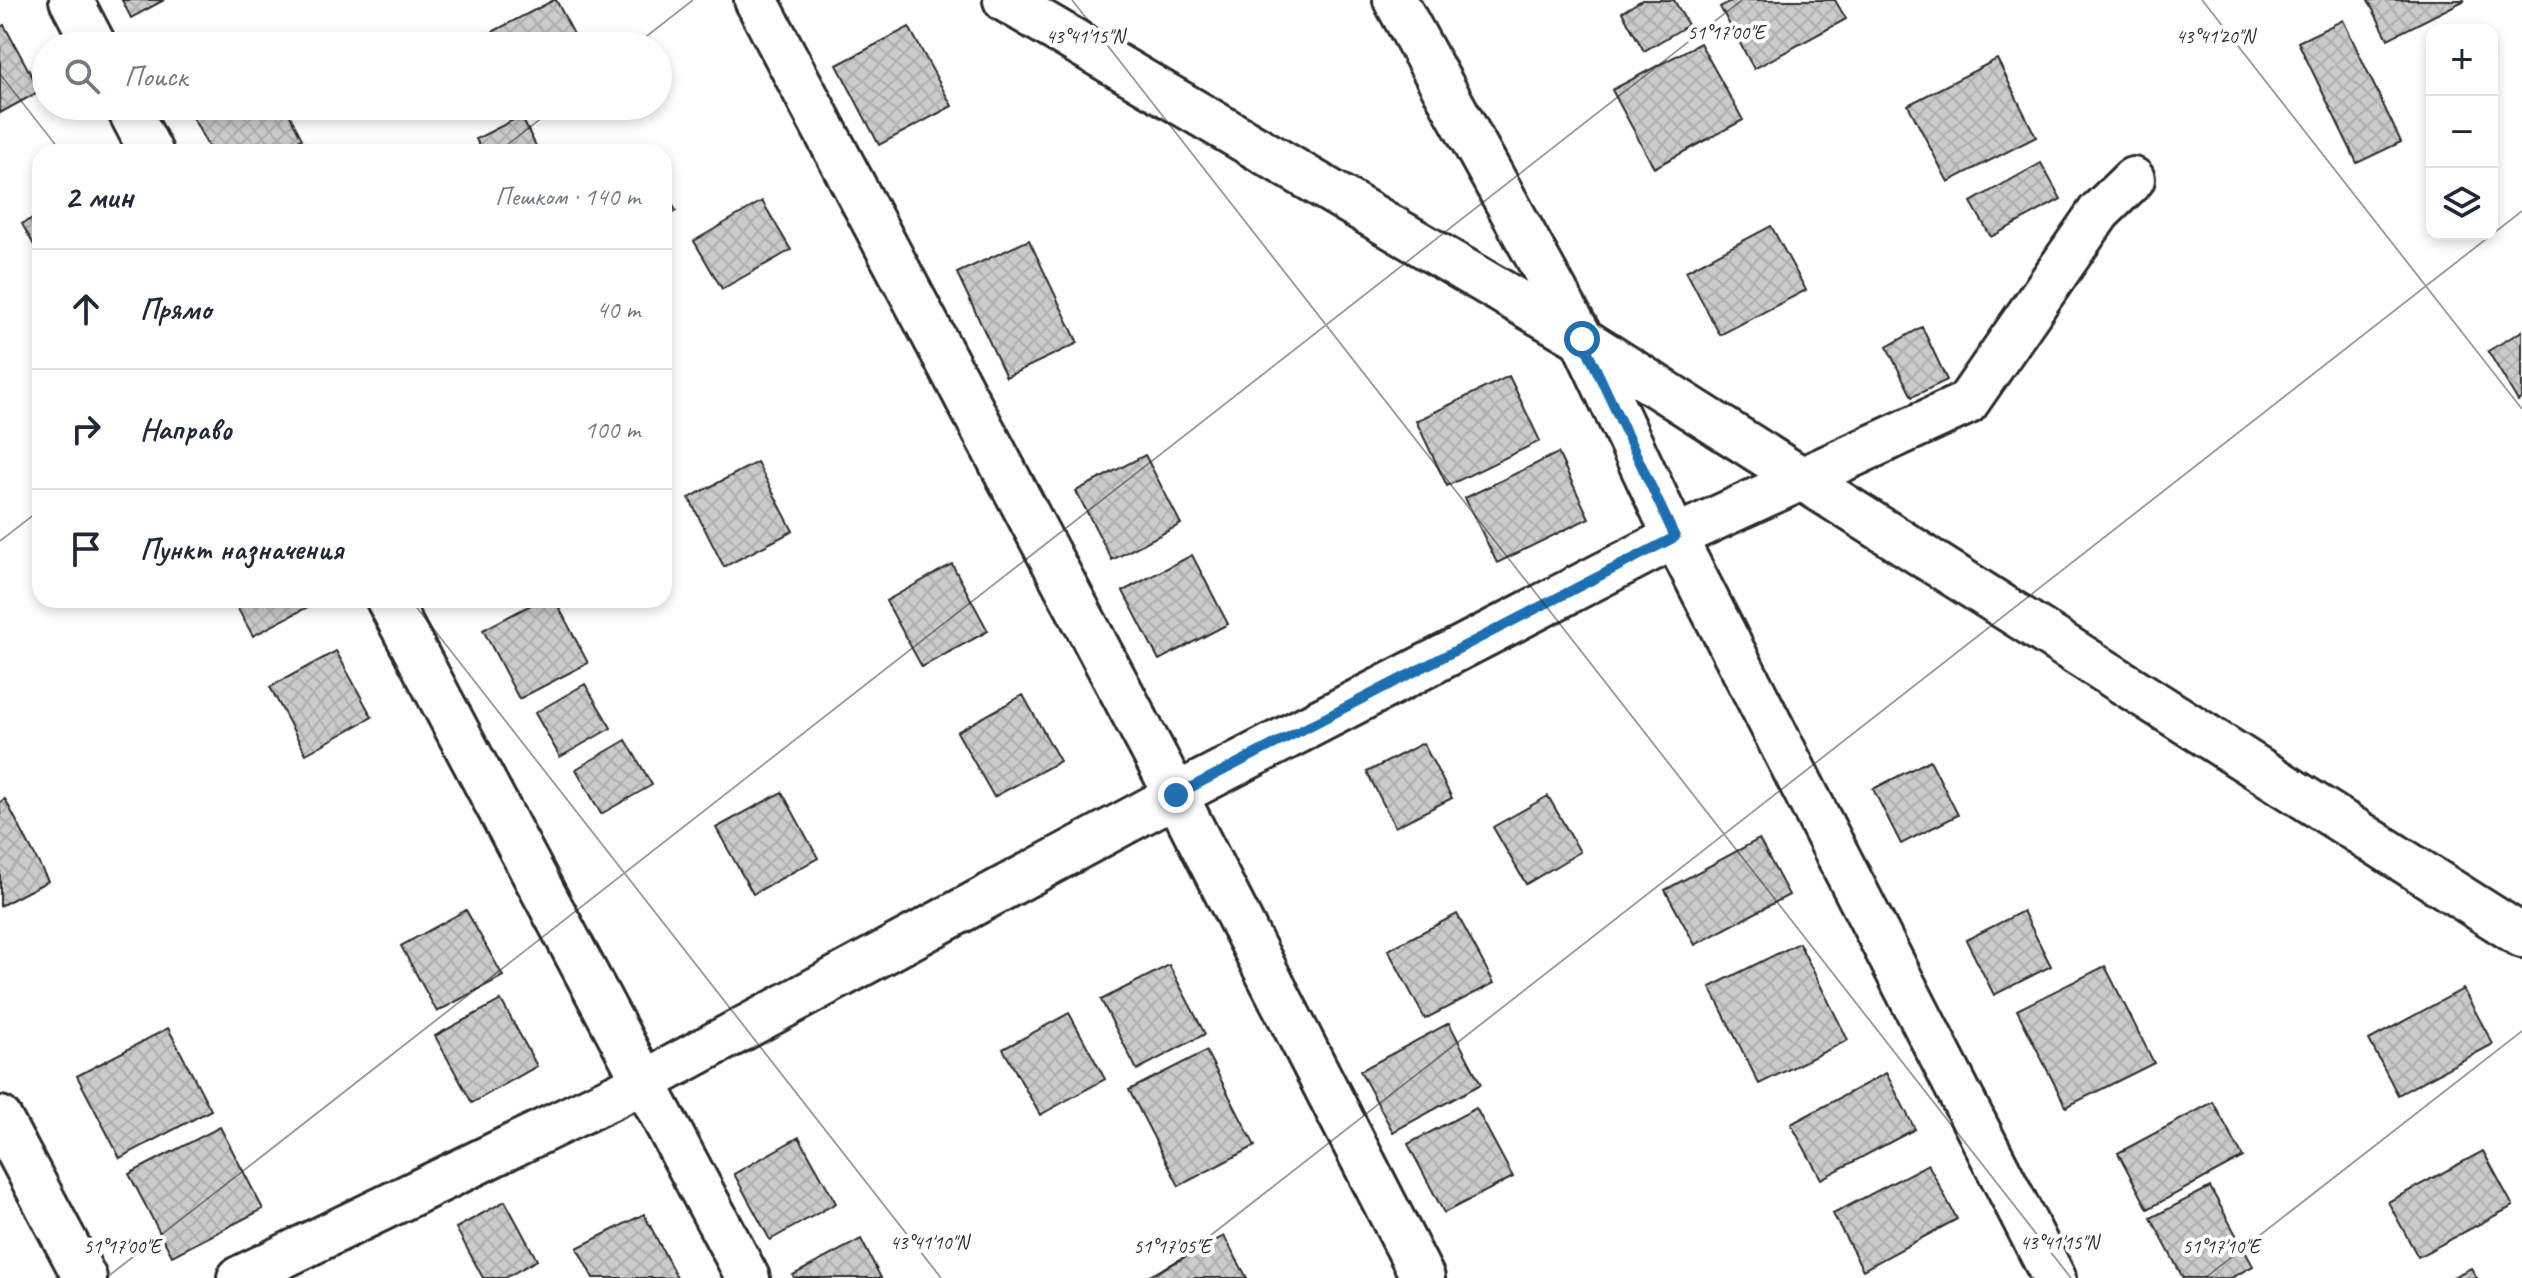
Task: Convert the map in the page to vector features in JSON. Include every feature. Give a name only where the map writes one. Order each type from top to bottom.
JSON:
[{"type":"street","points":[[71,0],[88,32]]},
{"type":"street","points":[[756,0],[1176,795],[1423,1278]]},
{"type":"street","points":[[1005,0],[1582,339],[2522,936]]},
{"type":"street","points":[[1395,0],[1582,339],[1675,537],[2054,1278]]},
{"type":"street","points":[[134,120],[147,144]]},
{"type":"street","points":[[239,1278],[644,1082],[1176,795],[1675,537],[1967,403],[2099,212],[2133,179]]},
{"type":"street","points":[[392,608],[748,1278]]},
{"type":"street","points":[[0,1118],[75,1275]]},
{"type":"building","points":[[122,0],[164,0],[131,18]]},
{"type":"building","points":[[554,0],[573,32],[492,32]]},
{"type":"building","points":[[1642,0],[1674,0],[1688,25],[1644,51],[1622,12]]},
{"type":"building","points":[[1733,0],[1835,0],[1846,19],[1754,69],[1720,7]]},
{"type":"building","points":[[2368,0],[2465,0],[2388,39]]},
{"type":"building","points":[[2343,20],[2401,142],[2357,163],[2298,42]]},
{"type":"building","points":[[4,25],[32,76],[32,95],[0,113],[0,27]]},
{"type":"building","points":[[909,27],[952,106],[879,145],[837,65]]},
{"type":"building","points":[[1700,43],[1743,120],[1654,168],[1612,90]]},
{"type":"building","points":[[1997,59],[2036,137],[1948,182],[1908,105]]},
{"type":"building","points":[[194,120],[292,120],[302,139],[292,144],[207,144]]},
{"type":"building","points":[[513,120],[523,120],[535,144],[478,144],[476,139]]},
{"type":"building","points":[[2041,163],[2061,199],[1991,237],[1971,202]]},
{"type":"building","points":[[762,201],[791,250],[722,289],[694,241]]},
{"type":"building","points":[[32,218],[32,242],[22,224]]},
{"type":"building","points":[[1771,226],[1806,290],[1720,335],[1686,271]]},
{"type":"building","points":[[1029,240],[1078,343],[1006,377],[957,273]]},
{"type":"building","points":[[1922,327],[1947,380],[1912,397],[1887,347]]},
{"type":"building","points":[[2522,331],[2522,398],[2518,401],[2488,351]]},
{"type":"building","points":[[1509,376],[1540,441],[1447,486],[1416,421]]},
{"type":"building","points":[[1558,453],[1589,518],[1497,563],[1465,498]]},
{"type":"building","points":[[1145,455],[1181,524],[1112,560],[1076,491]]},
{"type":"building","points":[[757,462],[793,531],[724,567],[689,498]]},
{"type":"building","points":[[1192,555],[1228,624],[1159,660],[1123,591]]},
{"type":"building","points":[[952,564],[988,631],[922,667],[886,601]]},
{"type":"building","points":[[237,608],[306,608],[253,636]]},
{"type":"building","points":[[525,608],[559,608],[588,663],[519,699],[483,630]]},
{"type":"building","points":[[336,651],[372,717],[306,754],[270,687]]},
{"type":"building","points":[[585,684],[611,728],[560,757],[535,713]]},
{"type":"building","points":[[1023,695],[1060,761],[994,797],[957,732]]},
{"type":"building","points":[[626,740],[652,785],[601,814],[576,769]]},
{"type":"building","points":[[1423,743],[1452,798],[1395,827],[1367,772]]},
{"type":"building","points":[[1930,760],[1958,815],[1901,844],[1873,789]]},
{"type":"building","points":[[782,792],[818,858],[753,894],[716,828]]},
{"type":"building","points":[[1548,796],[1580,852],[1526,884],[1493,827]]},
{"type":"building","points":[[5,799],[48,881],[0,906],[0,802]]},
{"type":"building","points":[[1759,839],[1789,895],[1695,945],[1665,890]]},
{"type":"building","points":[[466,910],[503,976],[437,1012],[401,946]]},
{"type":"building","points":[[2023,911],[2051,966],[1994,995],[1966,940]]},
{"type":"building","points":[[1457,914],[1494,983],[1425,1019],[1388,950]]},
{"type":"building","points":[[1799,943],[1848,1040],[1759,1084],[1710,987]]},
{"type":"building","points":[[1169,965],[1205,1034],[1137,1070],[1101,1000]]},
{"type":"building","points":[[2105,966],[2154,1063],[2066,1107],[2017,1010]]},
{"type":"building","points":[[2463,989],[2493,1044],[2398,1095],[2369,1040]]},
{"type":"building","points":[[501,1000],[537,1066],[472,1103],[435,1036]]},
{"type":"building","points":[[1069,1013],[1105,1079],[1040,1115],[1003,1049]]},
{"type":"building","points":[[1449,1023],[1481,1084],[1393,1132],[1360,1071]]},
{"type":"building","points":[[168,1028],[211,1110],[120,1158],[77,1076]]},
{"type":"building","points":[[1206,1051],[1255,1146],[1179,1186],[1129,1090]]},
{"type":"building","points":[[1886,1073],[1915,1129],[1821,1179],[1791,1124]]},
{"type":"building","points":[[2213,1102],[2243,1157],[2148,1209],[2118,1153]]},
{"type":"building","points":[[1476,1108],[1513,1177],[1444,1213],[1408,1144]]},
{"type":"building","points":[[220,1127],[263,1209],[172,1256],[129,1174]]},
{"type":"building","points":[[799,1137],[836,1203],[770,1240],[734,1174]]},
{"type":"building","points":[[2483,1151],[2513,1206],[2418,1257],[2388,1202]]},
{"type":"building","points":[[1928,1164],[1957,1219],[1863,1270],[1833,1214]]},
{"type":"building","points":[[2210,1187],[2253,1266],[2231,1278],[2183,1278],[2151,1218]]},
{"type":"building","points":[[505,1201],[537,1260],[505,1278],[483,1278],[456,1228]]},
{"type":"building","points":[[644,1214],[677,1278],[593,1278],[577,1248]]},
{"type":"building","points":[[1224,1236],[1247,1278],[1146,1278]]},
{"type":"building","points":[[861,1239],[881,1278],[794,1278],[793,1275]]},
{"type":"building","points":[[2471,1268],[2477,1278],[2451,1278]]},
{"type":"route","points":[[1176,795],[1675,537],[1582,339]]}]
